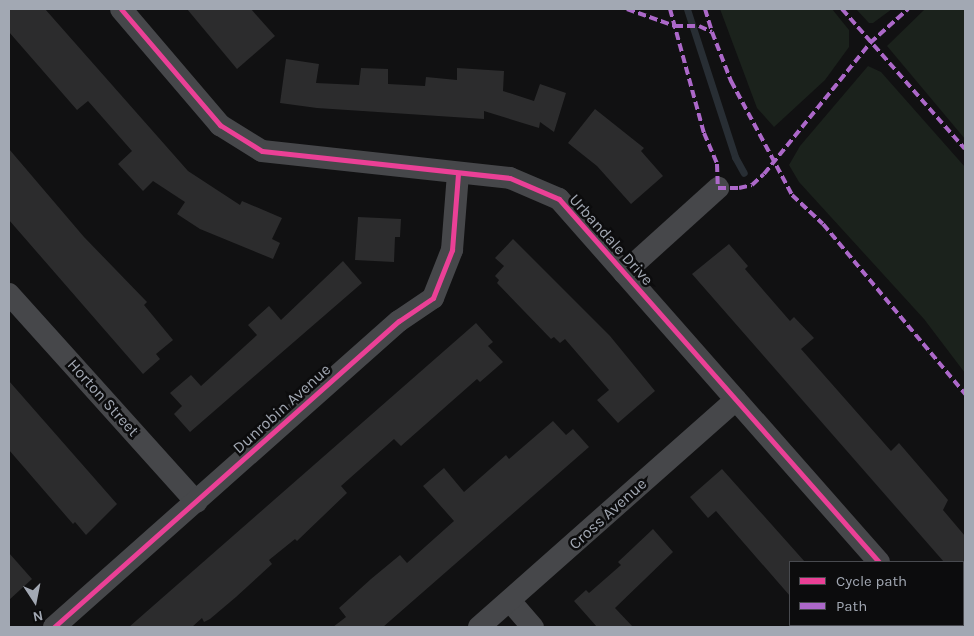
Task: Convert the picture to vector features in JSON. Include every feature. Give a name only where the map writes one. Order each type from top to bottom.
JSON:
[{"type":"street","name":"Urbandale Drive","points":[[121,9],[220,124],[262,151],[458,174],[510,178],[559,199],[878,561]]},
{"type":"street","name":"Dunrobin Avenue","points":[[54,627],[400,321],[433,298],[452,250],[458,174]]},
{"type":"street","points":[[624,273],[718,188]]},
{"type":"street","name":"Horton Street","points":[[9,294],[196,502]]},
{"type":"street","name":"Cross Avenue","points":[[479,627],[736,400]]},
{"type":"street","points":[[510,601],[533,627]]},
{"type":"shaded area","points":[[720,9],[832,9],[849,30],[849,47],[825,80],[774,127],[757,108]]},
{"type":"shaded area","points":[[856,9],[892,9],[873,23],[869,23]]},
{"type":"shaded area","points":[[925,9],[965,9],[965,139],[887,46]]},
{"type":"shaded area","points":[[868,66],[881,72],[965,167],[965,373],[924,319],[799,182],[789,165],[800,146]]},
{"type":"building","points":[[9,9],[45,9],[188,171],[240,205],[242,201],[282,218],[272,239],[280,243],[273,259],[200,229],[177,214],[185,202],[153,181],[143,191],[118,164],[132,151],[88,101],[77,110],[9,32]]},
{"type":"building","points":[[187,9],[251,9],[275,36],[237,69]]},
{"type":"building","points":[[286,59],[319,64],[316,83],[359,85],[361,68],[388,69],[388,84],[425,86],[426,77],[457,80],[457,68],[504,71],[503,91],[534,101],[540,84],[566,93],[554,132],[540,122],[539,128],[484,111],[484,119],[317,108],[280,103]]},
{"type":"building","points":[[595,109],[644,148],[641,151],[663,176],[631,204],[597,166],[568,143]]},
{"type":"building","points":[[9,149],[84,237],[147,302],[144,305],[173,340],[156,354],[160,359],[143,374],[9,220]]},
{"type":"building","points":[[358,217],[401,219],[400,237],[395,237],[394,262],[355,260]]},
{"type":"building","points":[[513,239],[610,336],[655,391],[618,423],[597,400],[609,390],[565,339],[560,343],[554,337],[551,339],[497,283],[499,280],[495,276],[504,266],[495,258]]},
{"type":"building","points":[[729,244],[748,266],[745,269],[790,321],[794,317],[814,338],[801,349],[891,451],[899,443],[948,500],[943,510],[965,536],[965,562],[943,561],[692,274]]},
{"type":"building","points":[[343,261],[362,283],[190,432],[174,414],[182,406],[170,393],[191,375],[201,386],[257,335],[248,325],[269,306],[281,320]]},
{"type":"building","points":[[476,323],[493,342],[488,346],[503,362],[480,382],[477,379],[401,446],[394,439],[341,486],[347,493],[297,541],[295,539],[269,560],[272,564],[236,597],[210,619],[204,622],[202,618],[192,627],[129,627]]},
{"type":"building","points":[[9,381],[117,504],[86,535],[75,522],[73,524],[9,450]]},
{"type":"building","points":[[553,421],[566,435],[573,429],[589,447],[383,627],[333,627],[346,617],[339,608],[371,579],[400,555],[407,563],[454,521],[423,486],[444,468],[464,492],[506,455],[509,459]]},
{"type":"building","points":[[722,469],[804,561],[789,561],[789,595],[716,511],[708,518],[690,497]]},
{"type":"building","points":[[653,529],[673,552],[615,608],[633,627],[597,627],[574,601],[586,590],[589,593],[621,565],[618,562]]},
{"type":"building","points":[[9,553],[32,579],[9,600]]},
{"type":"waterway","points":[[687,9],[735,157],[744,173]]},
{"type":"marked path","points":[[627,9],[675,26],[699,26],[712,32],[731,81],[792,195],[823,224],[965,394]]},
{"type":"marked path","points":[[670,9],[704,133],[717,164],[718,188],[739,188],[752,185],[764,174],[870,43],[908,9]]},
{"type":"marked path","points":[[705,9],[712,32]]},
{"type":"marked path","points":[[842,9],[965,149]]},
{"type":"cycle path","points":[[121,9],[220,125],[262,151],[510,178],[559,199],[878,561]]},
{"type":"cycle path","points":[[54,627],[399,321],[433,298],[452,250],[458,174]]}]
